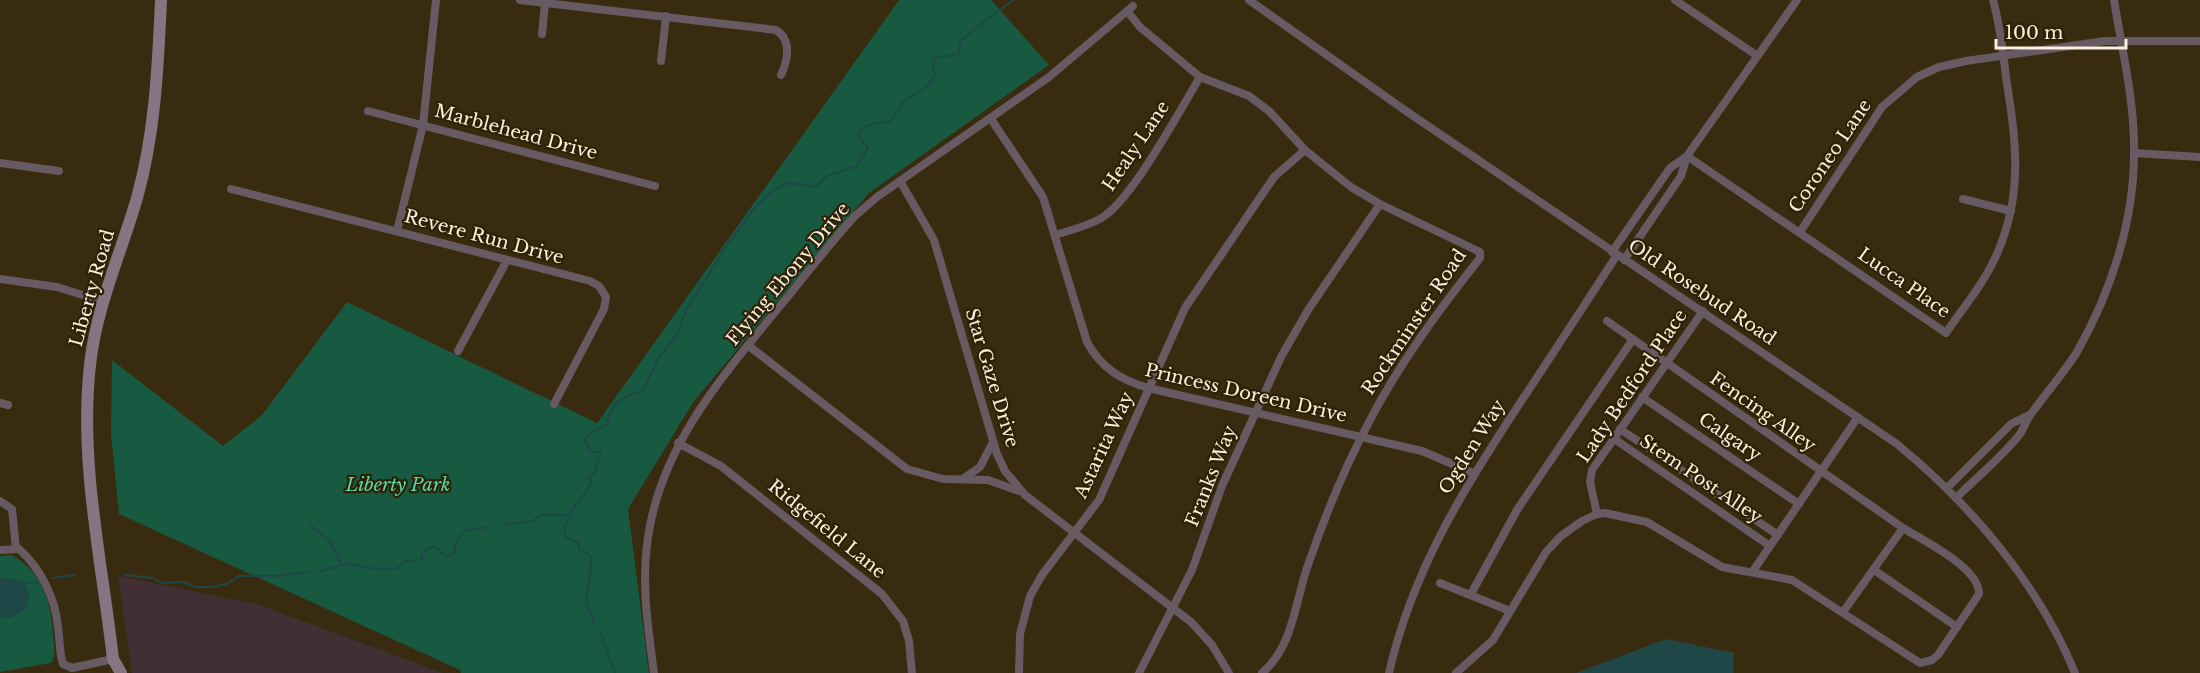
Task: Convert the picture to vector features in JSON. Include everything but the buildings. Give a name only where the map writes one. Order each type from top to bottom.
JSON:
[{"type":"main road","name":"Liberty Road","points":[[109,673],[113,659],[88,440],[90,362],[148,154],[155,101],[160,0]]},
{"type":"main road","name":"Liberty Road","points":[[113,659],[121,673]]},
{"type":"street","points":[[397,231],[423,125],[436,0]]},
{"type":"street","points":[[520,0],[776,30],[782,33],[788,50],[788,61],[782,75]]},
{"type":"street","name":"Old Rosebud Road","points":[[1249,0],[1618,256],[1897,444],[1947,488],[2016,570],[2041,607],[2074,673]]},
{"type":"street","points":[[1675,0],[1756,55]]},
{"type":"street","points":[[1618,256],[1681,176],[1687,156],[1756,55],[1797,0]]},
{"type":"street","name":"Lucca Place","points":[[1687,156],[1946,333],[1995,258],[2011,211],[2017,157],[1993,0]]},
{"type":"street","points":[[1956,498],[2020,433],[2030,415],[2050,391],[2076,352],[2099,307],[2116,265],[2126,226],[2134,153],[2114,0]]},
{"type":"street","points":[[542,33],[545,3]]},
{"type":"street","name":"Rockminster Road","points":[[1130,9],[1140,27],[1200,77],[1249,96],[1269,111],[1305,150],[1351,187],[1380,204],[1480,252],[1480,258],[1404,363],[1362,438],[1308,564],[1276,661],[1262,673]]},
{"type":"street","name":"Flying Ebony Drive","points":[[654,673],[645,594],[647,546],[658,492],[678,442],[749,346],[848,224],[900,181],[1048,77],[1130,9]]},
{"type":"street","points":[[661,61],[666,16]]},
{"type":"street","name":"Coroneo Lane","points":[[1800,232],[1882,107],[1896,92],[1917,77],[1939,67],[2121,40],[2200,41]]},
{"type":"street","name":"Healy Lane","points":[[1055,235],[1090,224],[1112,210],[1129,190],[1200,77]]},
{"type":"street","name":"Marblehead Drive","points":[[369,111],[654,186]]},
{"type":"street","name":"Princess Doreen Drive","points":[[991,119],[1043,197],[1082,328],[1092,351],[1110,371],[1130,383],[1148,388],[1439,456],[1473,473]]},
{"type":"street","name":"Astarita Way","points":[[1019,673],[1020,634],[1030,596],[1042,575],[1102,494],[1148,388],[1191,300],[1274,177],[1305,150]]},
{"type":"street","points":[[2134,153],[2200,157]]},
{"type":"street","points":[[1618,256],[1670,168],[1687,156]]},
{"type":"street","points":[[0,164],[59,171]]},
{"type":"street","name":"Star Gaze Drive","points":[[900,181],[934,240],[993,442],[1005,471],[1022,492],[1191,622],[1212,645],[1229,673]]},
{"type":"street","name":"Revere Run Drive","points":[[231,189],[397,231],[506,262],[590,281],[599,286],[606,297],[604,309],[554,404]]},
{"type":"street","points":[[1963,199],[2011,211]]},
{"type":"street","name":"Franks Way","points":[[1139,673],[1192,570],[1222,486],[1281,357],[1308,310],[1380,204]]},
{"type":"street","name":"Ogden Way","points":[[1389,673],[1401,627],[1440,530],[1473,473],[1618,256]]},
{"type":"street","points":[[458,351],[506,262]]},
{"type":"street","points":[[0,279],[57,287],[105,302]]},
{"type":"street","name":"Lady Bedford Place","points":[[1597,514],[1590,482],[1592,470],[1702,311]]},
{"type":"street","name":"Fencing Alley","points":[[1607,321],[1903,528],[1961,565],[1976,579],[1979,594],[1938,655],[1932,660],[1920,663],[1843,612]]},
{"type":"street","points":[[1471,594],[1516,510],[1634,339]]},
{"type":"street","points":[[749,346],[899,464],[930,477],[988,480],[1022,492]]},
{"type":"street","name":"Calgary","points":[[1642,397],[1799,504]]},
{"type":"street","points":[[1947,488],[2011,424],[2030,415]]},
{"type":"street","points":[[1753,571],[1858,417]]},
{"type":"street","name":"Stem Post Alley","points":[[1620,429],[1778,535]]},
{"type":"street","name":"Stem Post Alley","points":[[1613,438],[1770,546]]},
{"type":"street","name":"Ridgefield Lane","points":[[678,442],[721,466],[882,594],[903,621],[909,641],[912,673]]},
{"type":"street","points":[[962,479],[980,467],[993,442]]},
{"type":"street","points":[[0,501],[12,509],[16,549]]},
{"type":"street","points":[[1456,673],[1493,640],[1546,552],[1571,527],[1597,514],[1625,516],[1647,522],[1705,560],[1736,571],[1753,571],[1792,580],[1843,612],[1903,528]]},
{"type":"street","points":[[0,550],[16,549],[34,563],[47,586],[56,615],[63,664],[72,668],[113,659]]},
{"type":"street","points":[[1874,570],[1957,627]]},
{"type":"street","points":[[1440,583],[1510,611]]},
{"type":"shaded area","points":[[118,576],[257,604],[442,673],[132,673]]},
{"type":"green space","name":"Liberty Park","points":[[899,0],[991,0],[1049,65],[869,193],[694,401],[628,509],[649,673],[461,673],[460,670],[119,514],[111,434],[112,360],[223,446],[262,415],[347,302],[597,423]]},
{"type":"green space","points":[[11,555],[30,569],[43,589],[50,611],[54,653],[51,663],[0,672],[0,556]]},
{"type":"water","points":[[0,577],[23,581],[30,595],[26,609],[11,618],[0,618]]},
{"type":"water","points":[[1666,639],[1734,653],[1733,673],[1576,673]]},
{"type":"waterway","points":[[594,623],[586,601],[592,559],[587,553],[579,551],[578,542],[565,537],[566,522],[592,483],[589,478],[595,473],[601,452],[591,452],[585,440],[588,435],[608,424],[611,411],[619,401],[643,391],[658,359],[676,336],[687,309],[725,248],[756,206],[774,190],[788,183],[816,187],[827,176],[857,166],[868,148],[858,136],[864,127],[891,121],[904,101],[926,87],[935,76],[932,65],[937,57],[958,55],[963,39],[1013,0]]},
{"type":"waterway","points":[[502,525],[532,521],[542,515],[569,515]]},
{"type":"waterway","points":[[309,524],[330,541],[341,564]]},
{"type":"waterway","points":[[318,572],[349,563],[366,568],[396,569],[405,562],[422,559],[422,552],[434,546],[447,557],[453,554],[456,543],[464,531],[488,527]]},
{"type":"waterway","points":[[125,575],[153,578],[162,583],[184,582],[195,587],[212,587],[227,584],[239,576],[276,576],[308,572]]},
{"type":"waterway","points":[[53,578],[74,575]]},
{"type":"waterway","points":[[26,583],[36,582]]},
{"type":"waterway","points":[[600,631],[615,673]]}]
